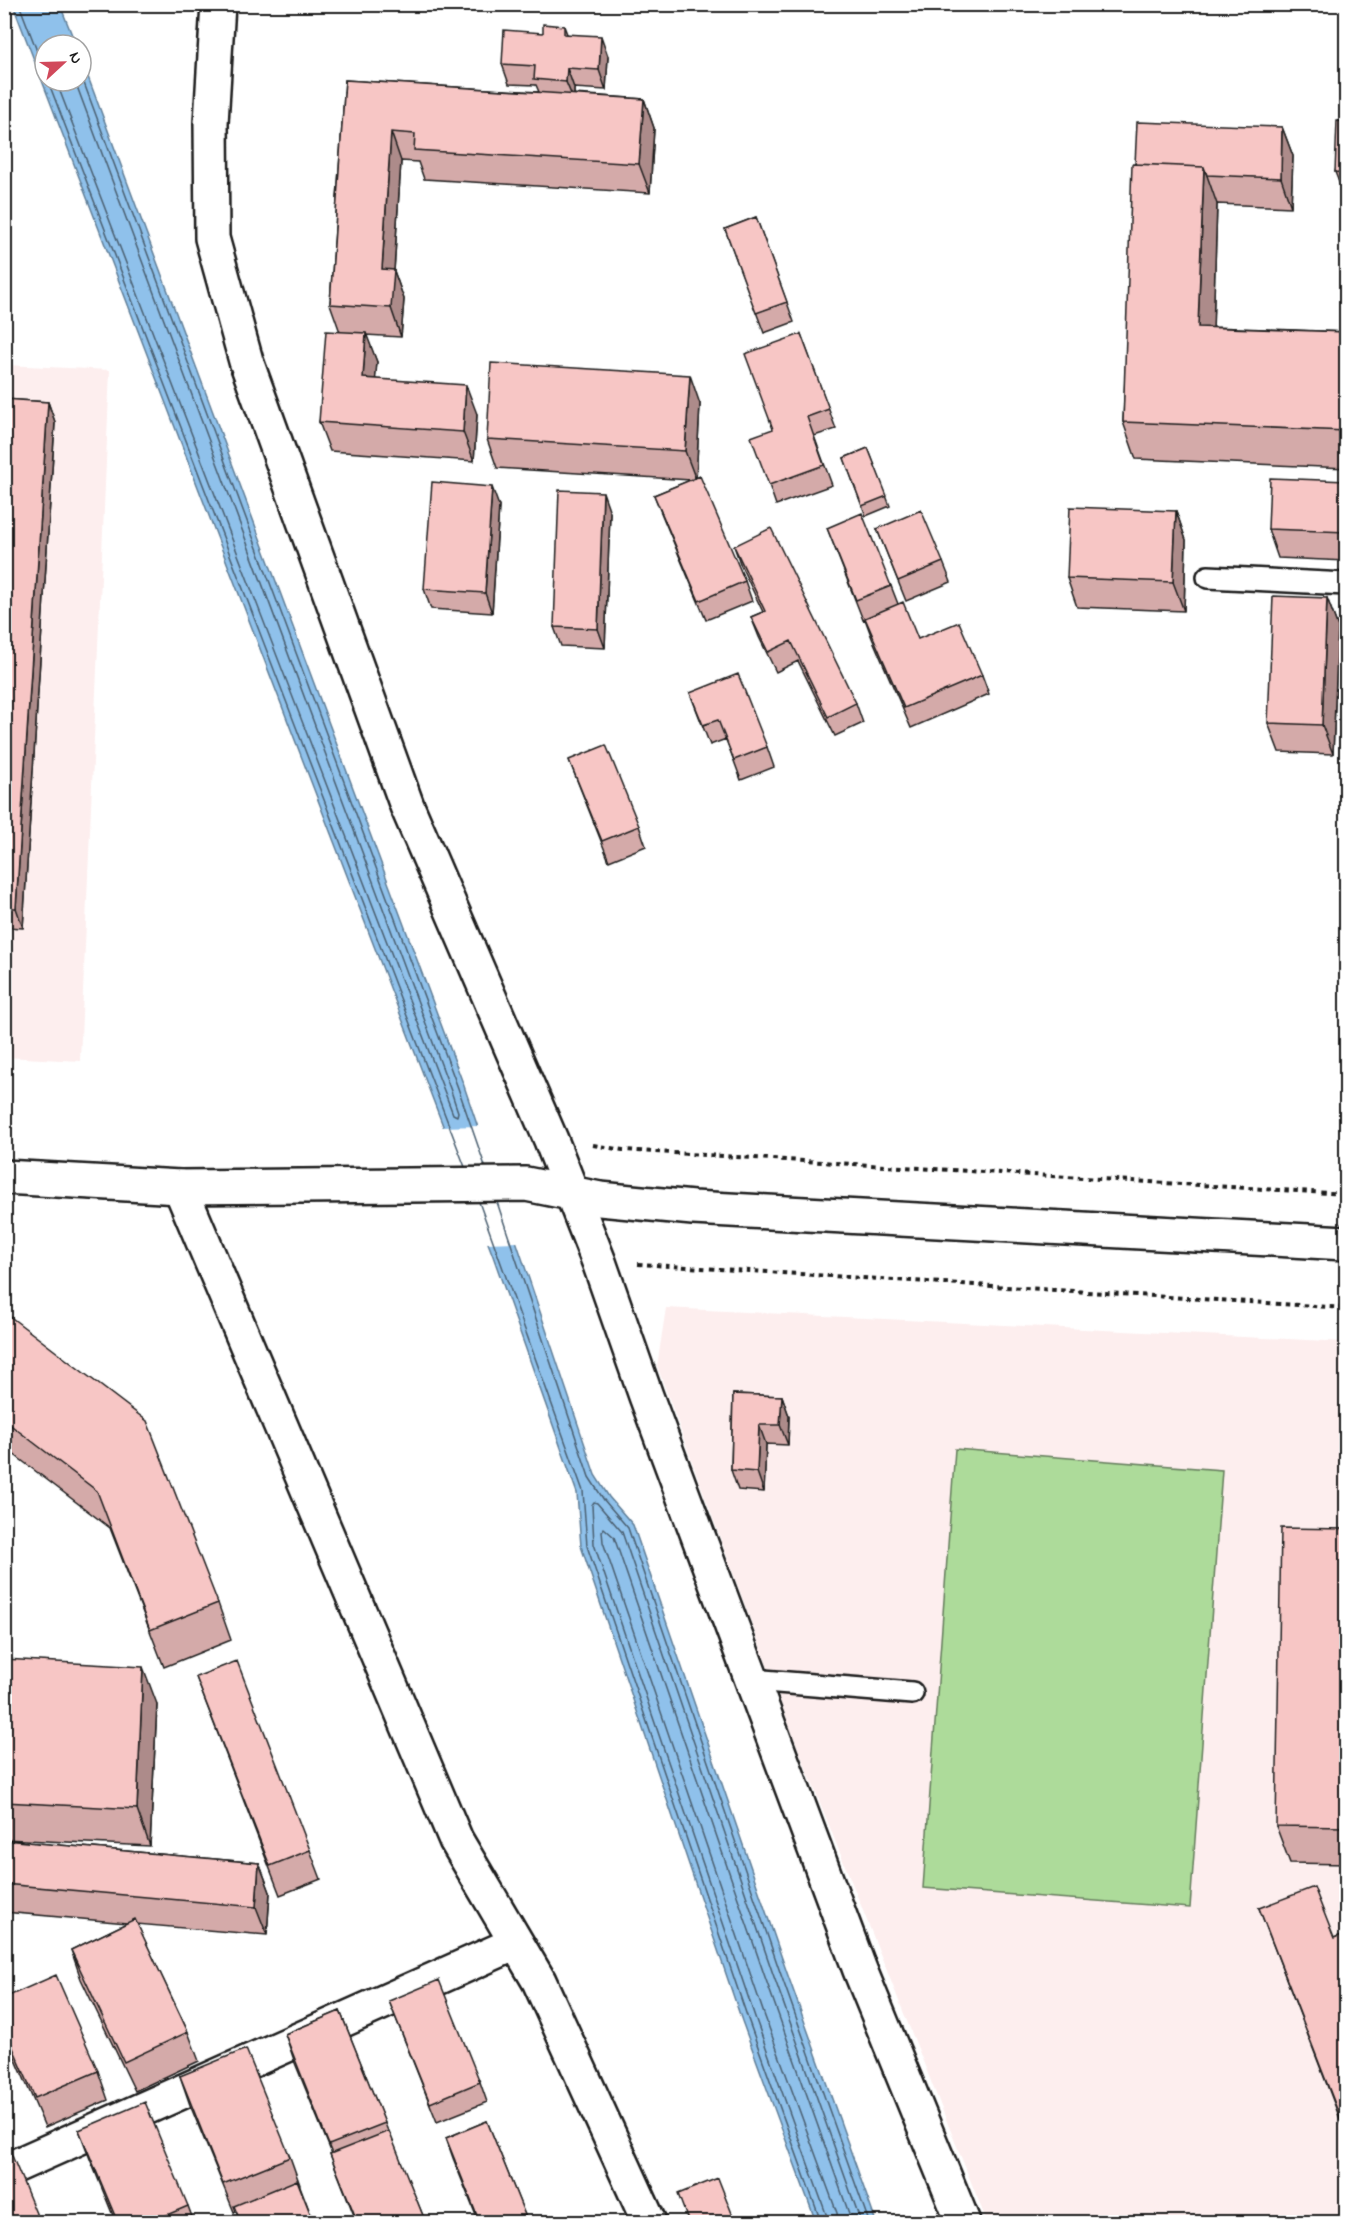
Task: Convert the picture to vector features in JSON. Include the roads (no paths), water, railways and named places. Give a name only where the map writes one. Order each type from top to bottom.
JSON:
[{"type":"street","points":[[218,4],[211,123],[213,238],[246,361],[407,806],[551,1140],[599,1262],[860,1970],[963,2223]]},
{"type":"street","points":[[4,1177],[180,1186],[526,1184],[600,1199],[693,1208],[1347,1243]]},
{"type":"street","points":[[180,1186],[456,1840],[538,1981],[649,2223]]},
{"type":"street","points":[[4,2172],[516,1943]]},
{"type":"lane","points":[[1208,577],[1347,584]]},
{"type":"lane","points":[[752,1680],[912,1693]]},
{"type":"water","points":[[13,5],[60,5],[71,33],[33,33],[33,57]]},
{"type":"water","points":[[93,90],[464,1086],[595,1475],[609,1497],[633,1525],[786,1970],[876,2222],[816,2222],[742,2021],[581,1546],[577,1493],[493,1256],[47,93],[93,93]]}]
